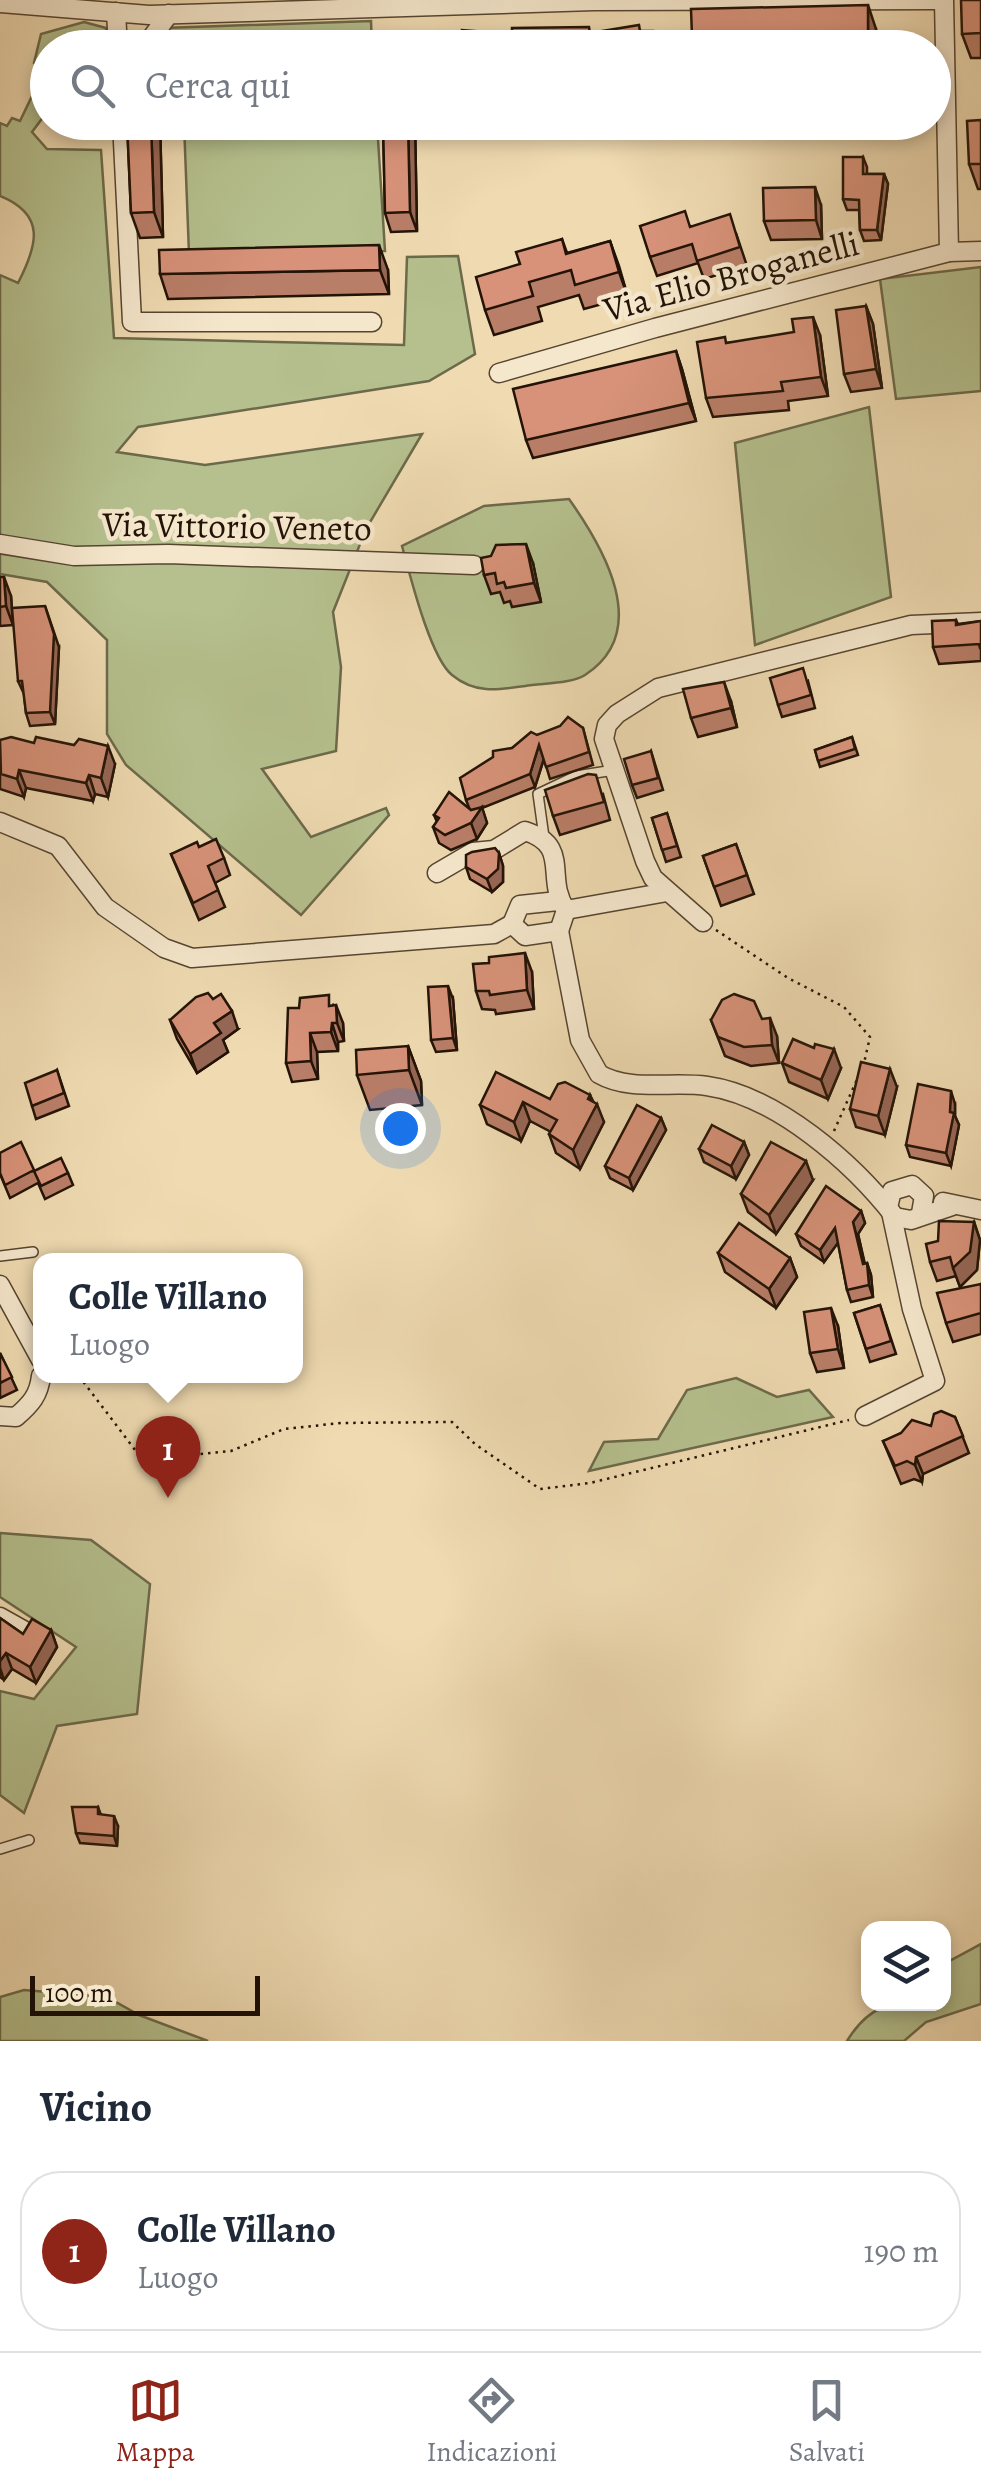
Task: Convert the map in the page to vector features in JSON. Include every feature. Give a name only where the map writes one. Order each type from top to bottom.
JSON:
[{"type":"street","points":[[0,4],[40,3],[169,14],[594,2],[941,0],[942,30]]},
{"type":"street","points":[[116,12],[117,30]]},
{"type":"street","points":[[157,30],[169,14]]},
{"type":"street","points":[[123,140],[132,322],[372,322]]},
{"type":"street","points":[[946,140],[950,252]]},
{"type":"street","name":"Via Elio Broganelli","points":[[499,373],[655,328],[950,252],[981,251]]},
{"type":"street","name":"Via Vittorio Veneto","points":[[0,544],[74,556],[168,554],[474,565]]},
{"type":"street","points":[[703,922],[667,892],[645,861],[604,739],[608,725],[628,704],[658,688],[911,625],[981,622]]},
{"type":"street","points":[[0,822],[58,846],[105,908],[164,948],[192,958],[494,934],[512,924],[520,905],[562,906],[667,892]]},
{"type":"street","points":[[437,874],[473,852],[494,850],[525,831],[544,837],[552,846],[562,906],[559,931],[580,1040],[599,1074],[626,1082],[693,1084],[734,1092],[827,1146],[864,1176],[890,1210],[935,1381],[865,1416]]},
{"type":"street","points":[[512,924],[524,936],[559,931]]},
{"type":"street","points":[[864,1176],[896,1187],[912,1185],[952,1206],[981,1210]]},
{"type":"street","points":[[890,1210],[896,1187]]},
{"type":"street","points":[[898,1243],[925,1202],[921,1191]]},
{"type":"street","points":[[890,1210],[916,1217],[952,1206]]},
{"type":"street","points":[[0,1285],[33,1347]]},
{"type":"street","points":[[0,1416],[16,1417],[40,1392],[41,1383]]},
{"type":"street","points":[[0,1617],[25,1630]]},
{"type":"lane","points":[[544,837],[538,794],[544,787],[614,770]]},
{"type":"lane","points":[[0,1256],[33,1252]]},
{"type":"lane","points":[[0,1848],[28,1840]]},
{"type":"path","points":[[703,922],[788,978],[844,1007],[870,1037],[869,1051],[827,1146]]},
{"type":"path","points":[[83,1383],[151,1471],[180,1456],[230,1451],[284,1429],[341,1423],[452,1422],[475,1444],[540,1489],[590,1483],[865,1416]]},
{"type":"green space","points":[[371,21],[371,30],[164,30]]},
{"type":"green space","points":[[84,22],[106,28],[106,30],[55,30]]},
{"type":"green space","points":[[30,100],[30,140],[39,140],[47,149],[101,150],[114,338],[404,345],[407,257],[458,256],[475,354],[429,381],[138,427],[117,452],[205,465],[422,434],[366,529],[333,612],[341,667],[336,751],[262,769],[311,837],[386,808],[389,815],[301,915],[126,765],[107,734],[107,640],[47,582],[0,574],[0,275],[18,283],[30,256],[34,233],[25,212],[0,196],[0,123],[7,126],[12,118],[20,121]]},
{"type":"green space","points":[[185,140],[378,140],[385,251],[189,254]]},
{"type":"green space","points":[[981,267],[981,391],[896,399],[880,279]]},
{"type":"green space","points":[[869,407],[891,597],[755,645],[735,443]]},
{"type":"green space","points":[[569,499],[607,564],[615,589],[619,613],[616,636],[605,657],[585,675],[564,682],[496,689],[478,688],[461,681],[452,675],[436,651],[402,546],[484,506]]},
{"type":"green space","points":[[736,1378],[777,1397],[809,1390],[833,1417],[589,1471],[604,1442],[658,1439],[687,1390]]},
{"type":"green space","points":[[0,1533],[91,1540],[150,1584],[137,1714],[57,1726],[24,1813],[0,1795],[0,1691],[34,1699],[76,1647],[0,1597]]},
{"type":"green space","points":[[981,1944],[981,2004],[926,2022],[904,2041],[847,2041],[876,2011],[951,2011],[951,1960]]},
{"type":"green space","points":[[24,1990],[107,1997],[139,2015],[208,2041],[0,2041],[0,1997]]},
{"type":"building","points":[[961,0],[981,0],[981,33],[962,34]]},
{"type":"building","points":[[868,5],[868,30],[692,30],[691,9]]},
{"type":"building","points":[[639,25],[640,30],[608,30]]},
{"type":"building","points":[[512,28],[590,30],[512,30]]},
{"type":"building","points":[[981,120],[981,164],[969,164],[967,121]]},
{"type":"building","points":[[128,140],[152,140],[154,212],[131,213]]},
{"type":"building","points":[[383,140],[408,140],[410,212],[385,213]]},
{"type":"building","points":[[843,157],[863,157],[863,174],[884,174],[877,230],[860,230],[859,200],[843,199]]},
{"type":"building","points":[[815,187],[816,220],[764,221],[763,188]]},
{"type":"building","points":[[685,211],[690,227],[730,214],[740,247],[697,261],[692,244],[650,257],[640,226]]},
{"type":"building","points":[[562,239],[566,254],[610,241],[619,272],[575,285],[571,270],[529,282],[533,296],[485,310],[476,277],[520,264],[516,252]]},
{"type":"building","points":[[379,245],[380,270],[160,274],[159,250]]},
{"type":"building","points":[[866,306],[876,369],[844,374],[836,310]]},
{"type":"building","points":[[813,317],[821,377],[781,382],[783,391],[706,398],[697,342],[725,337],[726,343],[794,332],[792,319]]},
{"type":"building","points":[[676,351],[689,403],[526,440],[513,389]]},
{"type":"building","points":[[526,544],[534,583],[506,588],[504,582],[497,584],[495,573],[484,575],[481,558],[491,556],[496,545]]},
{"type":"building","points":[[0,577],[4,577],[6,606],[0,607]]},
{"type":"building","points":[[45,606],[54,634],[50,712],[26,713],[22,681],[18,681],[12,608]]},
{"type":"building","points":[[956,620],[956,625],[981,621],[981,648],[979,644],[933,647],[932,621]]},
{"type":"building","points":[[803,668],[811,695],[778,705],[770,678]]},
{"type":"building","points":[[724,682],[731,708],[691,718],[683,689]]},
{"type":"building","points":[[568,717],[583,728],[589,752],[546,767],[539,745],[530,774],[466,800],[460,778],[493,757],[493,751],[512,748],[531,732],[537,735],[560,726]]},
{"type":"building","points":[[11,737],[34,743],[36,737],[74,745],[79,739],[108,746],[101,778],[89,775],[86,783],[19,770],[17,779],[1,774],[0,740]]},
{"type":"building","points":[[852,737],[855,749],[818,761],[815,750]]},
{"type":"building","points":[[651,751],[658,778],[632,785],[624,759]]},
{"type":"building","points":[[588,774],[596,775],[604,802],[553,816],[545,790]]},
{"type":"building","points":[[449,792],[471,810],[482,807],[471,823],[445,835],[433,827],[439,818],[434,815]]},
{"type":"building","points":[[667,813],[677,846],[662,850],[652,818]]},
{"type":"building","points":[[216,839],[224,858],[208,866],[218,890],[193,903],[171,854],[197,842],[199,847]]},
{"type":"building","points":[[736,844],[747,875],[714,887],[703,856]]},
{"type":"building","points":[[495,848],[499,853],[498,869],[487,879],[466,867],[466,855]]},
{"type":"building","points":[[525,953],[527,990],[490,995],[489,991],[476,991],[473,964],[489,963],[489,957]]},
{"type":"building","points":[[448,986],[453,1038],[431,1040],[428,987]]},
{"type":"building","points":[[208,993],[213,999],[221,994],[232,1011],[214,1023],[221,1033],[190,1054],[170,1020],[196,997]]},
{"type":"building","points":[[734,994],[754,1001],[762,1019],[770,1018],[772,1045],[744,1047],[718,1037],[711,1020],[722,1000]]},
{"type":"building","points":[[329,995],[329,1006],[336,1005],[337,1023],[332,1023],[331,1032],[310,1033],[311,1061],[286,1063],[288,1008],[299,1008],[300,998]]},
{"type":"building","points":[[793,1039],[814,1048],[815,1044],[834,1049],[821,1080],[782,1063]]},
{"type":"building","points":[[408,1046],[409,1070],[357,1075],[356,1050]]},
{"type":"building","points":[[861,1062],[890,1069],[878,1116],[850,1109]]},
{"type":"building","points":[[57,1070],[64,1093],[32,1106],[25,1083]]},
{"type":"building","points":[[496,1072],[550,1099],[558,1084],[565,1082],[590,1095],[588,1099],[597,1104],[573,1150],[549,1134],[557,1120],[523,1102],[514,1122],[480,1105]]},
{"type":"building","points":[[918,1084],[951,1091],[950,1112],[954,1113],[946,1153],[906,1145]]},
{"type":"building","points":[[637,1105],[661,1118],[629,1178],[605,1166]]},
{"type":"building","points":[[712,1125],[744,1142],[731,1166],[699,1149]]},
{"type":"building","points":[[21,1142],[34,1170],[5,1185],[0,1173],[0,1153]]},
{"type":"building","points":[[771,1142],[806,1161],[769,1215],[741,1194]]},
{"type":"building","points":[[61,1158],[68,1173],[41,1186],[34,1171]]},
{"type":"building","points":[[826,1186],[861,1211],[853,1222],[863,1264],[867,1263],[869,1285],[847,1290],[835,1228],[820,1250],[796,1234]]},
{"type":"building","points":[[939,1221],[974,1222],[970,1252],[953,1268],[950,1257],[930,1262],[926,1244],[938,1241]]},
{"type":"building","points":[[739,1223],[790,1258],[769,1289],[718,1253]]},
{"type":"building","points":[[981,1284],[981,1313],[946,1323],[937,1293]]},
{"type":"building","points":[[880,1305],[891,1341],[866,1349],[854,1313]]},
{"type":"building","points":[[831,1308],[838,1349],[810,1353],[804,1312]]},
{"type":"building","points":[[0,1353],[12,1377],[0,1383]]},
{"type":"building","points":[[941,1411],[955,1417],[963,1436],[916,1457],[915,1465],[907,1461],[895,1466],[883,1441],[901,1433],[912,1420],[931,1426],[934,1414]]},
{"type":"building","points":[[0,1618],[23,1634],[32,1619],[51,1630],[30,1667],[6,1653],[0,1661]]},
{"type":"building","points":[[72,1807],[98,1807],[98,1814],[114,1816],[114,1836],[76,1833]]},
{"type":"place","name":"Colle Villano","points":[[168,1498]]}]
